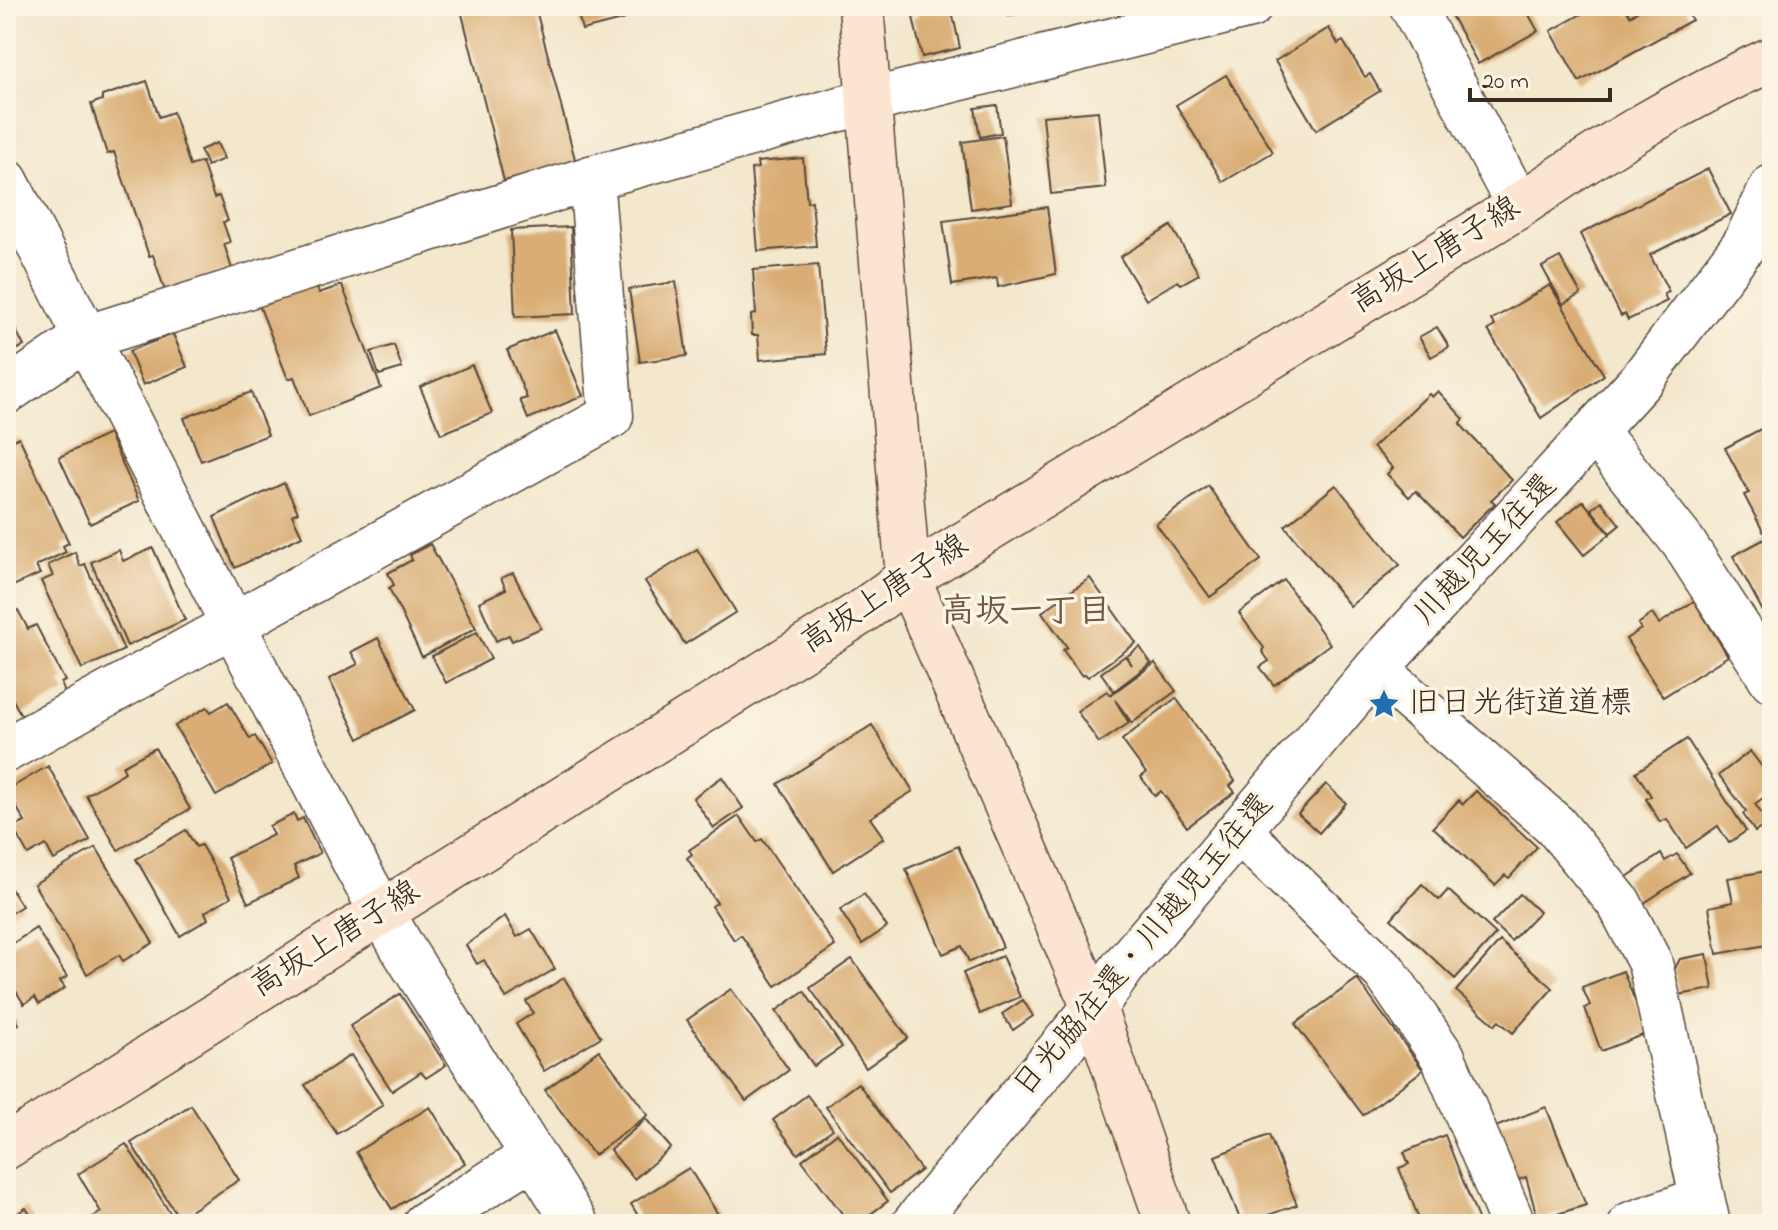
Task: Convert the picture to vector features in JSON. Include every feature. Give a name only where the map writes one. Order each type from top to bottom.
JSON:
[{"type":"main road","points":[[861,6],[908,578],[1094,1008],[1168,1224]]},
{"type":"main road","name":"高坂上唐子線","points":[[6,1147],[860,613],[908,578],[1519,206],[1603,148],[1674,106],[1772,59]]},
{"type":"street","points":[[1412,6],[1519,206]]},
{"type":"street","points":[[6,392],[85,338],[591,178],[869,101],[1237,8]]},
{"type":"street","points":[[6,750],[611,416],[591,178]]},
{"type":"street","points":[[6,181],[231,626],[382,911],[576,1224]]},
{"type":"street","name":"川越児玉往還","points":[[1376,669],[1596,432],[1686,324],[1744,245],[1772,187]]},
{"type":"street","points":[[1596,432],[1683,542],[1772,680]]},
{"type":"street","points":[[1376,669],[1555,825],[1619,903],[1650,963],[1705,1212],[1631,1224]]},
{"type":"street","name":"日光脇往還・川越児玉往還","points":[[914,1224],[1094,1008],[1123,967],[1376,669]]},
{"type":"street","points":[[1239,831],[1385,972],[1443,1057],[1513,1224]]},
{"type":"street","points":[[425,1224],[533,1156]]},
{"type":"building","points":[[460,6],[535,6],[576,163],[504,181]]},
{"type":"building","points":[[576,6],[622,6],[625,19],[582,30]]},
{"type":"building","points":[[915,6],[951,6],[960,48],[922,57],[913,17],[918,16]]},
{"type":"building","points":[[1007,6],[1043,6],[1043,7],[1009,16]]},
{"type":"building","points":[[1446,6],[1524,6],[1538,31],[1478,64]]},
{"type":"building","points":[[1596,6],[1624,6],[1630,16],[1647,6],[1684,6],[1692,20],[1579,82],[1551,31]]},
{"type":"building","points":[[1329,28],[1338,44],[1343,41],[1365,77],[1370,74],[1380,91],[1316,130],[1275,61]]},
{"type":"building","points":[[1226,75],[1273,152],[1223,182],[1176,105]]},
{"type":"building","points":[[147,81],[159,117],[173,112],[190,166],[202,162],[214,198],[219,196],[228,221],[223,222],[230,242],[224,244],[232,269],[165,291],[153,255],[149,256],[114,152],[107,154],[91,104],[102,100],[102,96]]},
{"type":"building","points":[[997,105],[1001,133],[980,137],[975,108]]},
{"type":"building","points":[[1098,111],[1106,188],[1051,194],[1043,116]]},
{"type":"building","points":[[1003,136],[1012,203],[971,209],[962,142]]},
{"type":"building","points":[[217,143],[224,159],[207,166],[200,150]]},
{"type":"building","points":[[803,158],[807,202],[812,201],[816,246],[758,251],[751,169],[758,168],[757,162]]},
{"type":"building","points":[[1708,169],[1731,214],[1650,255],[1669,292],[1664,294],[1667,301],[1628,320],[1625,314],[1621,316],[1580,234]]},
{"type":"building","points":[[1047,207],[1056,274],[998,287],[997,278],[952,285],[943,221]]},
{"type":"building","points":[[1171,226],[1199,274],[1181,284],[1178,281],[1146,300],[1120,257]]},
{"type":"building","points":[[571,227],[575,314],[515,317],[511,230]]},
{"type":"building","points":[[1560,257],[1581,294],[1563,304],[1542,267]]},
{"type":"building","points":[[818,265],[826,354],[760,360],[758,335],[752,335],[751,315],[756,314],[753,270]]},
{"type":"building","points":[[312,275],[319,293],[342,285],[381,388],[309,416],[294,377],[288,379],[256,297]]},
{"type":"building","points":[[676,282],[687,356],[640,362],[629,289]]},
{"type":"building","points":[[1550,285],[1604,375],[1541,418],[1488,330],[1495,326],[1491,320]]},
{"type":"building","points":[[6,310],[24,346],[6,355]]},
{"type":"building","points":[[1437,327],[1449,347],[1431,357],[1419,337]]},
{"type":"building","points":[[555,330],[583,396],[528,419],[520,400],[527,398],[507,350]]},
{"type":"building","points":[[173,334],[187,367],[143,385],[129,351]]},
{"type":"building","points":[[394,345],[402,368],[379,375],[371,352]]},
{"type":"building","points":[[472,365],[492,413],[441,434],[420,387]]},
{"type":"building","points":[[1438,391],[1464,419],[1460,424],[1512,480],[1491,500],[1495,503],[1460,537],[1416,491],[1409,497],[1387,474],[1393,468],[1373,447],[1429,394],[1432,397]]},
{"type":"building","points":[[251,392],[268,435],[201,461],[184,418]]},
{"type":"building","points":[[1772,423],[1772,531],[1765,535],[1744,495],[1749,493],[1725,448]]},
{"type":"building","points":[[109,434],[139,501],[90,524],[59,457]]},
{"type":"building","points":[[19,437],[69,543],[63,546],[66,552],[36,566],[40,574],[6,589],[6,444]]},
{"type":"building","points":[[284,483],[298,512],[292,515],[302,536],[235,568],[214,517]]},
{"type":"building","points":[[1336,485],[1400,565],[1350,606],[1285,526]]},
{"type":"building","points":[[1208,486],[1261,560],[1210,597],[1156,524]]},
{"type":"building","points":[[1583,501],[1610,534],[1584,555],[1557,522]]},
{"type":"building","points":[[1601,501],[1620,525],[1610,533],[1591,509]]},
{"type":"building","points":[[1772,535],[1772,611],[1765,615],[1733,556]]},
{"type":"building","points":[[430,544],[476,628],[422,657],[389,588],[394,585],[388,573],[412,560],[410,555]]},
{"type":"building","points":[[153,548],[185,620],[127,646],[91,562],[119,550],[123,561]]},
{"type":"building","points":[[697,549],[736,612],[685,644],[645,581]]},
{"type":"building","points":[[75,552],[80,566],[85,564],[124,650],[82,669],[41,581],[53,576],[48,565]]},
{"type":"building","points":[[513,573],[541,628],[512,641],[509,635],[496,641],[479,602],[506,589],[501,578]]},
{"type":"building","points":[[1090,578],[1136,643],[1088,677],[1085,674],[1082,676],[1063,650],[1067,647],[1042,612]]},
{"type":"building","points":[[1284,580],[1330,644],[1274,685],[1260,667],[1269,661],[1262,651],[1264,648],[1239,613]]},
{"type":"building","points":[[6,598],[14,613],[18,610],[28,629],[36,625],[65,681],[61,683],[65,693],[21,715],[6,687]]},
{"type":"building","points":[[1694,601],[1728,656],[1663,697],[1626,639],[1641,629],[1638,624],[1652,614],[1659,624]]},
{"type":"building","points":[[477,632],[491,659],[446,683],[432,656]]},
{"type":"building","points":[[378,638],[415,710],[359,739],[329,679],[358,664],[351,652]]},
{"type":"building","points":[[1140,647],[1151,663],[1114,691],[1101,673],[1125,656],[1132,665],[1127,656]]},
{"type":"building","points":[[1155,663],[1176,691],[1132,723],[1115,700],[1129,723],[1099,743],[1077,711],[1107,691],[1110,695]]},
{"type":"building","points":[[1176,698],[1235,781],[1230,786],[1235,792],[1187,827],[1161,791],[1155,796],[1141,777],[1146,773],[1122,740]]},
{"type":"building","points":[[228,702],[250,739],[255,736],[272,764],[216,796],[175,726],[207,707],[211,712]]},
{"type":"building","points":[[872,725],[913,791],[870,818],[884,838],[833,871],[778,784]]},
{"type":"building","points":[[1687,739],[1746,831],[1729,843],[1718,826],[1686,848],[1667,819],[1660,822],[1646,799],[1651,796],[1636,772]]},
{"type":"building","points":[[155,748],[190,809],[118,850],[86,795],[125,772],[122,766]]},
{"type":"building","points":[[1750,751],[1772,780],[1772,791],[1755,804],[1768,823],[1755,832],[1743,814],[1746,811],[1719,775]]},
{"type":"building","points":[[48,766],[90,840],[54,860],[46,845],[28,855],[13,828],[25,822],[7,790]]},
{"type":"building","points":[[722,777],[743,808],[714,828],[693,798]]},
{"type":"building","points":[[1326,784],[1346,803],[1319,833],[1298,814]]},
{"type":"building","points":[[1476,791],[1537,847],[1509,878],[1505,875],[1495,885],[1433,827],[1459,800],[1463,804]]},
{"type":"building","points":[[294,814],[297,821],[303,818],[320,853],[294,866],[299,878],[248,903],[227,858],[273,835],[269,826]]},
{"type":"building","points":[[739,816],[757,842],[762,839],[835,946],[776,986],[741,935],[734,940],[712,906],[717,903],[687,858],[692,854],[689,850]]},
{"type":"building","points":[[186,830],[196,847],[201,845],[231,897],[205,912],[208,919],[180,936],[136,859]]},
{"type":"building","points":[[958,846],[1003,947],[969,962],[962,946],[943,954],[906,869]]},
{"type":"building","points":[[96,847],[153,943],[123,961],[119,955],[87,974],[34,884]]},
{"type":"building","points":[[1661,854],[1665,861],[1677,854],[1690,873],[1641,905],[1624,879]]},
{"type":"building","points":[[1772,870],[1772,944],[1717,954],[1709,907],[1733,902],[1728,878]]},
{"type":"building","points":[[6,881],[22,906],[6,916]]},
{"type":"building","points":[[1422,884],[1439,900],[1448,890],[1496,934],[1455,979],[1391,919]]},
{"type":"building","points":[[864,894],[887,927],[862,944],[840,910]]},
{"type":"building","points":[[1520,894],[1539,912],[1511,941],[1492,923]]},
{"type":"building","points":[[505,916],[517,937],[531,929],[555,969],[506,998],[484,960],[477,964],[466,945]]},
{"type":"building","points":[[36,928],[67,977],[60,981],[65,988],[39,1004],[35,997],[24,1004],[6,975],[6,948]]},
{"type":"building","points":[[1500,941],[1553,988],[1513,1033],[1499,1021],[1495,1025],[1456,991]]},
{"type":"building","points":[[1707,954],[1713,989],[1678,995],[1674,970],[1680,959]]},
{"type":"building","points":[[1002,956],[1020,997],[980,1014],[963,973]]},
{"type":"building","points":[[852,959],[908,1038],[866,1068],[810,988]]},
{"type":"building","points":[[1623,971],[1648,1033],[1601,1051],[1585,1008],[1590,1005],[1582,987]]},
{"type":"building","points":[[564,978],[601,1037],[544,1071],[516,1024],[533,1013],[526,1001]]},
{"type":"building","points":[[1357,979],[1423,1070],[1363,1115],[1295,1024]]},
{"type":"building","points":[[731,989],[789,1070],[746,1101],[687,1020]]},
{"type":"building","points":[[804,991],[842,1047],[814,1066],[776,1011]]},
{"type":"building","points":[[400,994],[446,1065],[426,1078],[421,1072],[392,1091],[350,1026]]},
{"type":"building","points":[[1023,1000],[1033,1016],[1013,1030],[1002,1014]]},
{"type":"building","points":[[6,1004],[19,1024],[6,1031]]},
{"type":"building","points":[[599,1050],[648,1115],[594,1155],[545,1090]]},
{"type":"building","points":[[351,1055],[383,1105],[337,1134],[305,1085]]},
{"type":"building","points":[[858,1083],[921,1170],[890,1193],[826,1107]]},
{"type":"building","points":[[807,1095],[833,1129],[798,1154],[773,1120]]},
{"type":"building","points":[[191,1105],[239,1180],[179,1218],[131,1143]]},
{"type":"building","points":[[430,1107],[465,1163],[392,1209],[356,1152]]},
{"type":"building","points":[[1546,1107],[1586,1205],[1538,1220],[1526,1177],[1515,1181],[1493,1128]]},
{"type":"building","points":[[646,1119],[671,1148],[634,1179],[610,1150]]},
{"type":"building","points":[[837,1133],[888,1201],[857,1224],[850,1224],[802,1160]]},
{"type":"building","points":[[1269,1135],[1297,1205],[1242,1224],[1215,1156]]},
{"type":"building","points":[[1445,1135],[1480,1224],[1421,1224],[1399,1168],[1409,1164],[1404,1152]]},
{"type":"building","points":[[126,1144],[177,1224],[82,1224],[101,1212],[78,1174]]},
{"type":"building","points":[[689,1168],[719,1216],[706,1224],[643,1224],[631,1204]]},
{"type":"building","points":[[26,1208],[36,1224],[6,1224],[6,1221]]},
{"type":"place","name":"旧日光街道道標","points":[[1384,704]]},
{"type":"district","name":"高坂一丁目","points":[[1026,613]]}]
